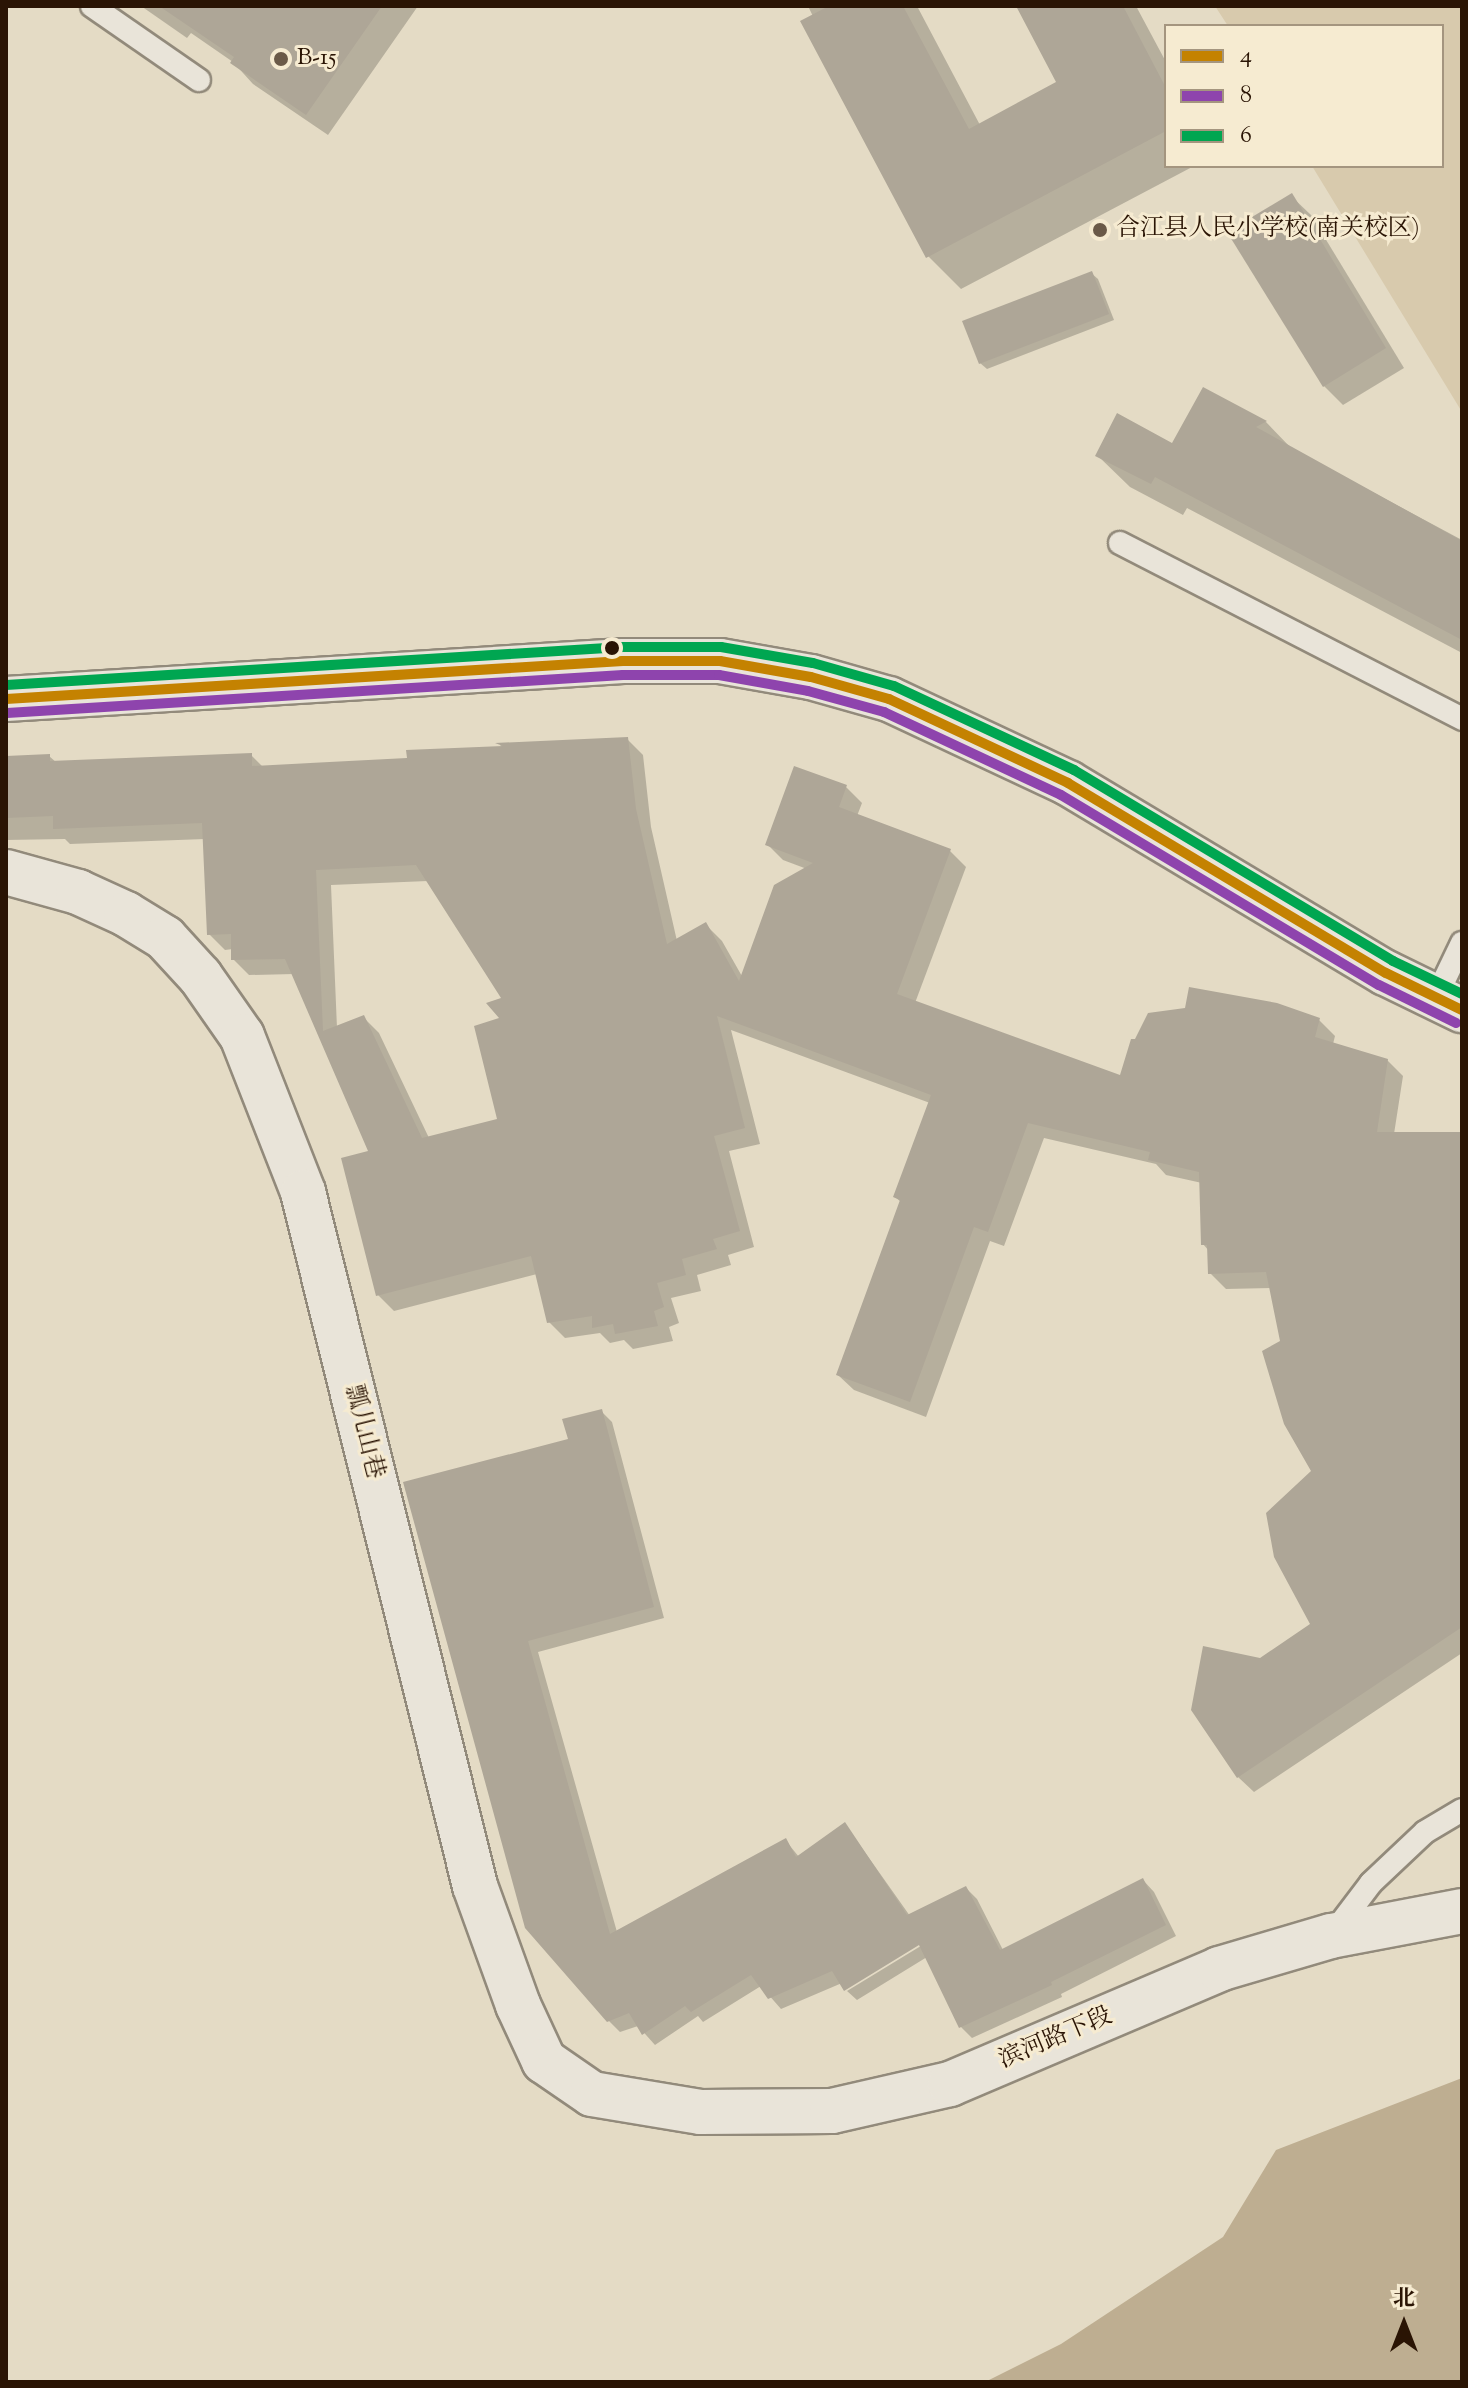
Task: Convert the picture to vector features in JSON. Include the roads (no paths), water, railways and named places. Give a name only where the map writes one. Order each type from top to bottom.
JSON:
[{"type":"street","points":[[6,699],[623,661],[720,661],[811,677],[889,699],[1068,783],[1386,973],[1449,1004]]},
{"type":"street","name":"瓢儿山巷","points":[[6,872],[78,892],[126,914],[165,938],[200,976],[242,1036],[303,1192],[475,1886],[518,2005],[544,2061],[592,2094]]},
{"type":"street","name":"滨河路下段","points":[[592,2094],[701,2112],[832,2111],[950,2084],[1219,1969],[1331,1936],[1462,1911]]},
{"type":"lane","points":[[92,6],[199,80]]},
{"type":"lane","points":[[1120,543],[1462,719]]},
{"type":"lane","points":[[1449,1004],[1462,943]]},
{"type":"lane","points":[[1331,1936],[1371,1883],[1425,1832],[1462,1810]]},
{"type":"place","name":"B-15","points":[[281,59]]},
{"type":"place","name":"合江县人民小学校(南关校区)","points":[[1100,230]]}]
